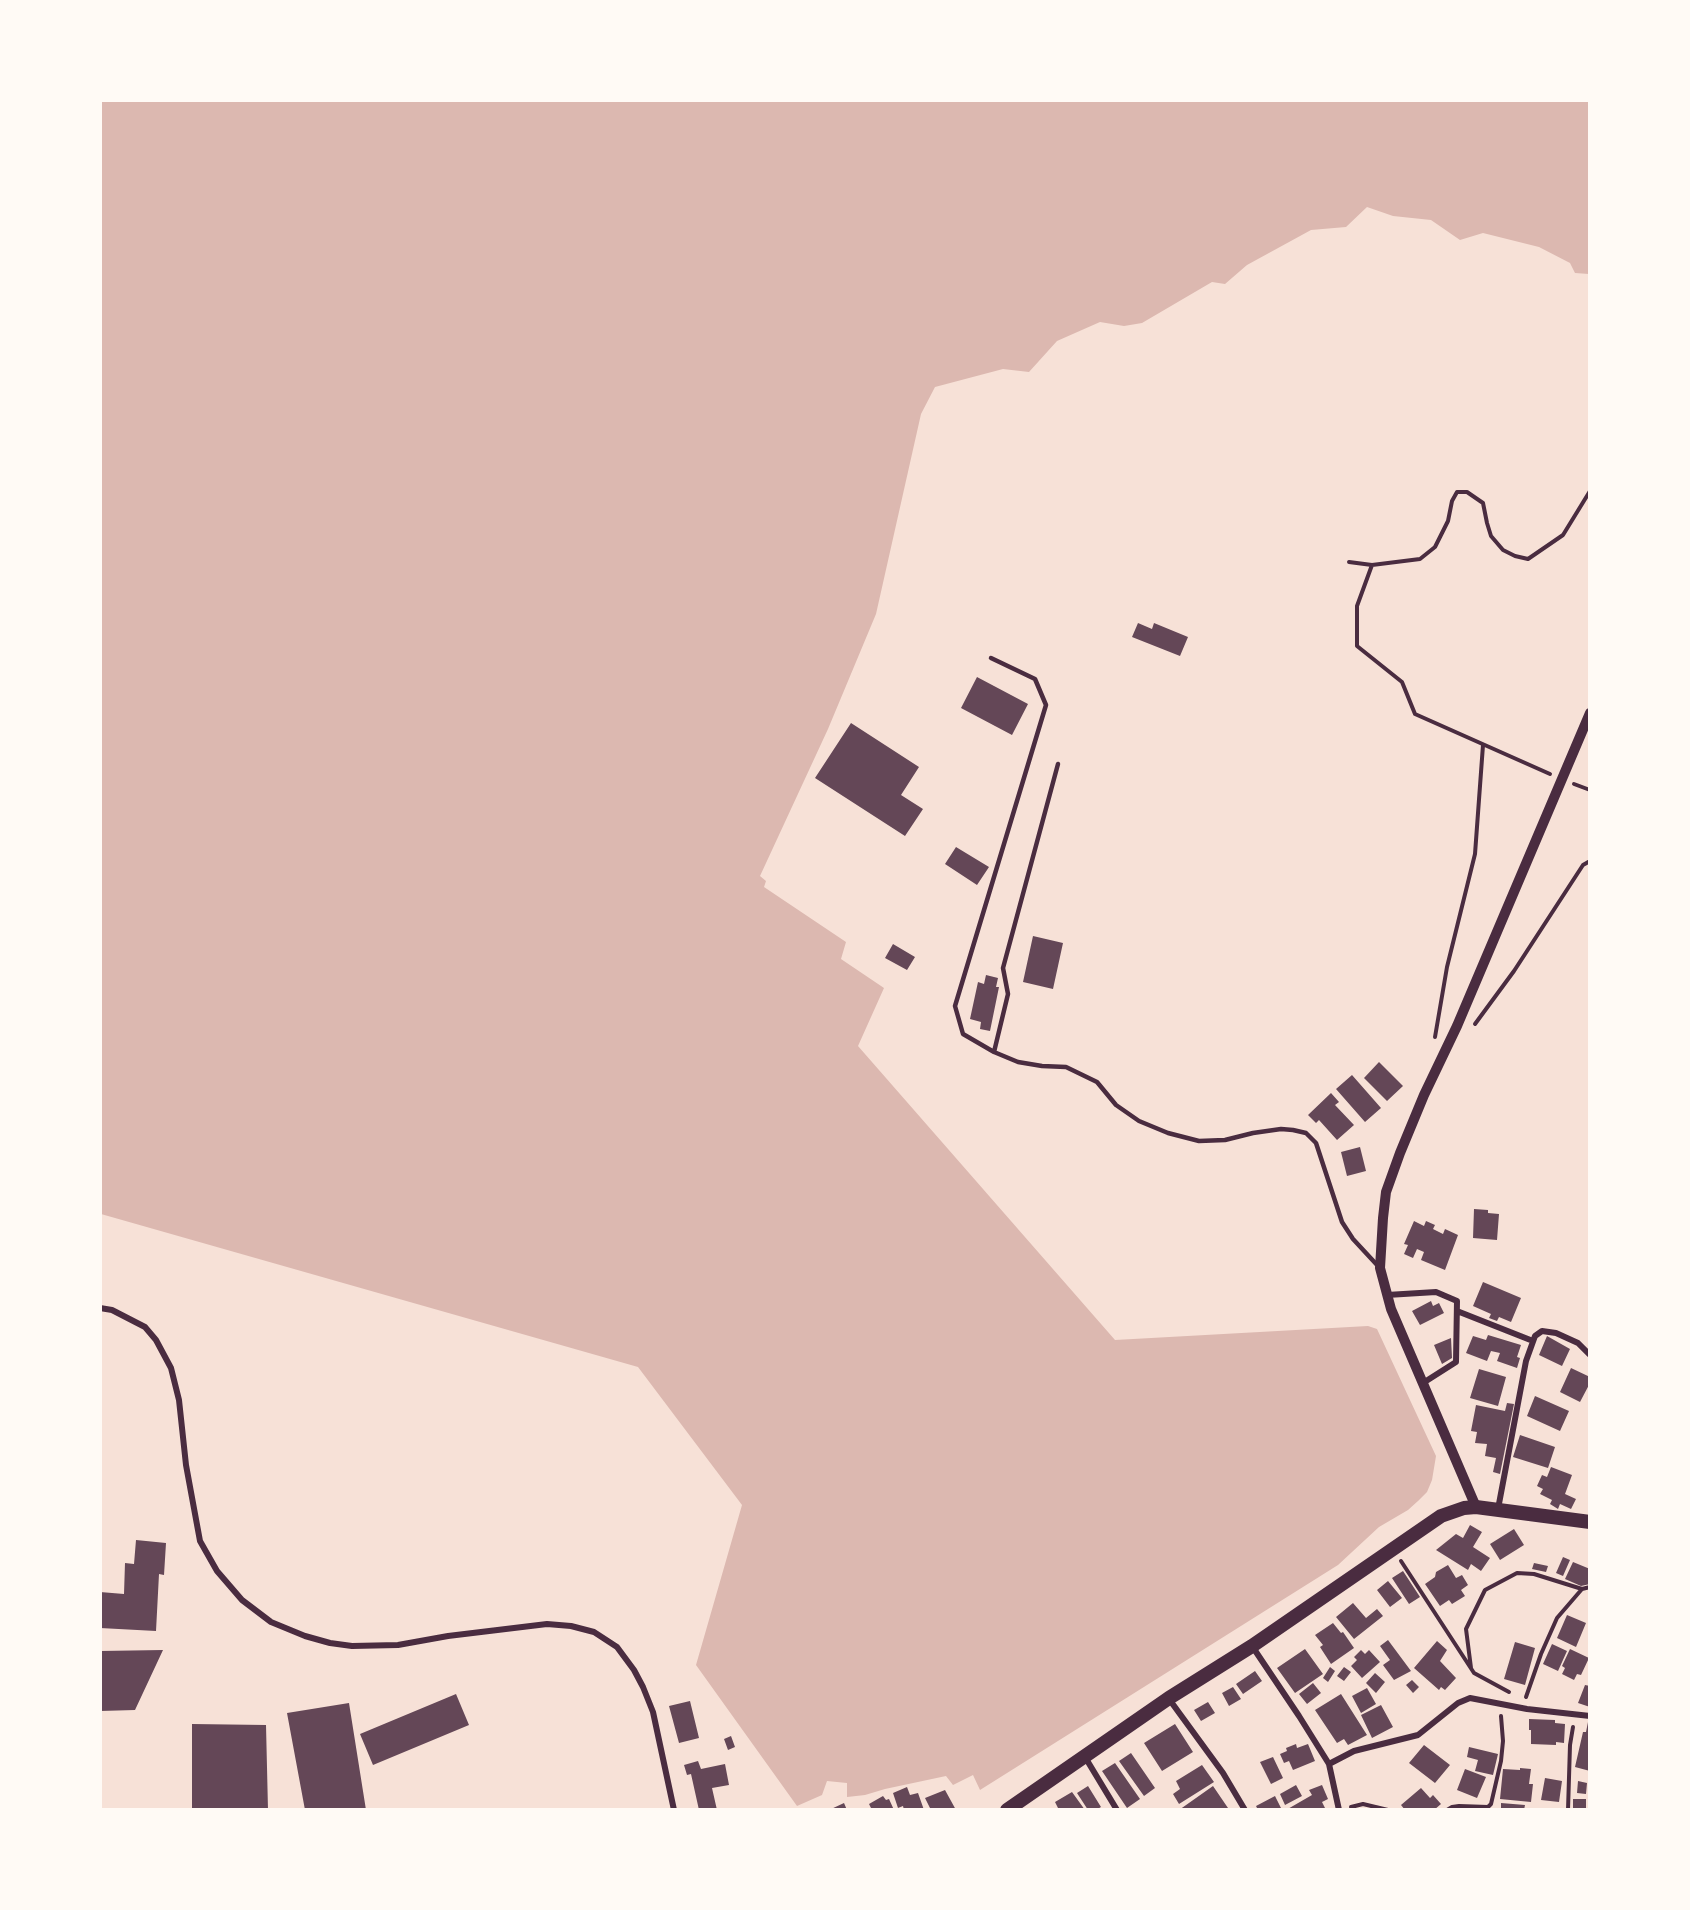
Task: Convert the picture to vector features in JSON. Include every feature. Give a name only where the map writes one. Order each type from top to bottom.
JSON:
[{"type":"main road","points":[[1008,1809],[1441,1516],[1464,1508],[1476,1507],[1590,1522]]},
{"type":"street","points":[[1476,1507],[1387,1295],[1380,1268],[1386,1192],[1393,1169],[1424,1095],[1457,1026],[1590,713]]},
{"type":"street","points":[[1387,1295],[1436,1292],[1457,1301],[1456,1362],[1423,1383]]},
{"type":"street","points":[[100,1308],[112,1310],[145,1327],[156,1340],[171,1368],[179,1400],[186,1465],[200,1541],[217,1571],[242,1600],[271,1622],[330,1644],[398,1645],[448,1636],[547,1624],[571,1626],[594,1632],[617,1647],[643,1687],[653,1712],[674,1809]]},
{"type":"street","points":[[1457,1311],[1533,1341]]},
{"type":"street","points":[[1498,1509],[1526,1361],[1535,1336],[1542,1331],[1556,1333],[1578,1343],[1590,1355]]},
{"type":"street","points":[[1252,1646],[1329,1764],[1339,1809]]},
{"type":"street","points":[[1169,1698],[1223,1773],[1245,1809]]},
{"type":"street","points":[[1329,1764],[1354,1751],[1418,1736],[1465,1699],[1470,1698],[1527,1709],[1590,1716]]},
{"type":"street","points":[[1085,1756],[1117,1809]]},
{"type":"lane","points":[[991,658],[1035,679],[1046,705],[955,1006],[963,1034],[994,1052],[1018,1062],[1066,1067],[1097,1082],[1116,1105],[1140,1121],[1178,1136],[1198,1141],[1225,1140],[1281,1129],[1306,1133],[1316,1143],[1342,1222],[1353,1239],[1380,1268]]},
{"type":"lane","points":[[994,1052],[1008,994],[1003,968],[1059,764]]},
{"type":"path","points":[[1349,562],[1371,565],[1420,559],[1435,547],[1448,521],[1452,501],[1457,492],[1467,492],[1483,502],[1491,536],[1503,550],[1527,560],[1563,535],[1590,491]]},
{"type":"path","points":[[1371,565],[1357,606],[1357,646],[1402,682],[1415,714],[1558,777]]},
{"type":"path","points":[[1432,1048],[1447,967],[1475,854],[1483,745]]},
{"type":"path","points":[[1568,781],[1590,790]]},
{"type":"path","points":[[1472,1028],[1514,971],[1583,865],[1590,861]]},
{"type":"path","points":[[1393,1549],[1474,1673],[1525,1700]]},
{"type":"path","points":[[1471,1669],[1466,1629],[1485,1590],[1516,1573],[1534,1574],[1582,1588],[1590,1587]]},
{"type":"path","points":[[1527,1709],[1525,1700],[1541,1654],[1557,1618],[1582,1588]]},
{"type":"path","points":[[1447,1809],[1459,1806],[1488,1807],[1491,1804],[1503,1741],[1500,1719],[1503,1703]]},
{"type":"path","points":[[1568,1809],[1570,1745],[1575,1714]]},
{"type":"path","points":[[1339,1809],[1363,1804],[1388,1809]]},
{"type":"shaded area","points":[[100,101],[1589,101],[1589,274],[1575,273],[1570,263],[1539,247],[1483,233],[1460,240],[1431,220],[1393,216],[1367,207],[1346,227],[1311,230],[1247,265],[1225,284],[1212,282],[1142,323],[1124,326],[1100,322],[1057,341],[1029,372],[1003,369],[935,387],[921,414],[876,614],[828,729],[760,876],[766,881],[764,887],[846,942],[841,959],[884,988],[858,1046],[1115,1340],[1368,1326],[1377,1329],[1436,1456],[1432,1480],[1427,1492],[1418,1501],[1408,1510],[1379,1527],[1338,1565],[980,1790],[973,1775],[953,1785],[946,1776],[847,1797],[847,1783],[827,1781],[822,1795],[797,1806],[696,1665],[742,1505],[638,1367],[101,1214]]},
{"type":"building","points":[[1138,623],[1152,629],[1154,623],[1188,637],[1180,656],[1132,637]]},
{"type":"building","points":[[977,677],[1028,704],[1012,735],[961,708]]},
{"type":"building","points":[[851,723],[919,767],[901,795],[923,809],[905,836],[815,778]]},
{"type":"building","points":[[956,847],[989,867],[977,885],[945,864]]},
{"type":"building","points":[[1033,936],[1063,943],[1053,989],[1023,982]]},
{"type":"building","points":[[893,944],[915,957],[907,970],[885,958]]},
{"type":"building","points":[[986,975],[998,978],[996,987],[999,987],[990,1031],[980,1029],[981,1022],[970,1019],[978,982],[984,984]]},
{"type":"building","points":[[1379,1062],[1403,1086],[1387,1101],[1364,1078]]},
{"type":"building","points":[[1352,1075],[1381,1108],[1365,1122],[1336,1089]]},
{"type":"building","points":[[1331,1093],[1339,1102],[1335,1105],[1354,1125],[1337,1140],[1319,1120],[1316,1123],[1308,1115]]},
{"type":"building","points":[[1360,1147],[1366,1171],[1347,1176],[1341,1152]]},
{"type":"building","points":[[1474,1209],[1499,1214],[1497,1240],[1473,1238]]},
{"type":"building","points":[[1414,1221],[1424,1226],[1426,1221],[1435,1225],[1433,1229],[1443,1234],[1445,1229],[1458,1235],[1445,1270],[1421,1260],[1424,1252],[1417,1249],[1413,1258],[1404,1254],[1408,1245],[1404,1244]]},
{"type":"building","points":[[1483,1282],[1521,1298],[1511,1322],[1499,1317],[1497,1321],[1489,1318],[1491,1314],[1473,1306]]},
{"type":"building","points":[[1431,1301],[1433,1306],[1439,1303],[1444,1313],[1420,1325],[1412,1311]]},
{"type":"building","points":[[1488,1335],[1521,1345],[1517,1357],[1520,1358],[1517,1368],[1497,1361],[1500,1353],[1491,1351],[1487,1361],[1466,1353],[1473,1336],[1486,1340]]},
{"type":"building","points":[[1547,1336],[1570,1349],[1562,1366],[1539,1355]]},
{"type":"building","points":[[1451,1338],[1452,1358],[1442,1364],[1434,1345]]},
{"type":"building","points":[[1571,1368],[1590,1377],[1590,1383],[1580,1402],[1560,1392]]},
{"type":"building","points":[[1479,1369],[1506,1377],[1498,1406],[1470,1398]]},
{"type":"building","points":[[1535,1396],[1569,1411],[1560,1431],[1527,1416]]},
{"type":"building","points":[[1507,1403],[1514,1404],[1500,1474],[1493,1472],[1496,1458],[1485,1456],[1487,1444],[1475,1443],[1477,1432],[1471,1431],[1476,1405],[1505,1411]]},
{"type":"building","points":[[1520,1435],[1555,1447],[1548,1468],[1513,1457]]},
{"type":"building","points":[[1551,1467],[1572,1475],[1565,1494],[1576,1499],[1571,1509],[1560,1504],[1558,1509],[1550,1504],[1552,1500],[1540,1494],[1543,1489],[1537,1486],[1542,1475],[1547,1477]]},
{"type":"building","points":[[1470,1525],[1482,1532],[1473,1547],[1490,1558],[1481,1571],[1471,1564],[1468,1570],[1436,1550],[1456,1534],[1463,1538]]},
{"type":"building","points":[[1514,1529],[1524,1545],[1500,1560],[1490,1544]]},
{"type":"building","points":[[136,1540],[166,1543],[164,1575],[159,1574],[156,1631],[100,1628],[100,1592],[124,1594],[125,1563],[134,1564]]},
{"type":"building","points":[[1563,1557],[1570,1560],[1563,1576],[1556,1573]]},
{"type":"building","points":[[1573,1562],[1590,1569],[1590,1584],[1581,1586],[1565,1579]]},
{"type":"building","points":[[1534,1563],[1548,1566],[1546,1572],[1532,1569]]},
{"type":"building","points":[[1448,1565],[1456,1578],[1462,1575],[1468,1585],[1461,1590],[1465,1596],[1452,1604],[1449,1600],[1440,1606],[1425,1584],[1435,1577],[1436,1572]]},
{"type":"building","points":[[1403,1571],[1420,1597],[1409,1604],[1392,1578]]},
{"type":"building","points":[[1388,1581],[1402,1598],[1390,1607],[1377,1590]]},
{"type":"building","points":[[1353,1603],[1366,1618],[1377,1609],[1383,1616],[1354,1639],[1336,1617]]},
{"type":"building","points":[[1567,1615],[1586,1623],[1576,1647],[1557,1638]]},
{"type":"building","points":[[1333,1623],[1341,1633],[1343,1632],[1354,1648],[1331,1664],[1320,1647],[1323,1645],[1315,1635]]},
{"type":"building","points":[[1388,1640],[1411,1671],[1394,1680],[1383,1665],[1390,1660],[1380,1646]]},
{"type":"building","points":[[1437,1641],[1447,1650],[1440,1661],[1456,1678],[1445,1690],[1441,1687],[1439,1690],[1414,1668]]},
{"type":"building","points":[[1515,1642],[1535,1648],[1525,1685],[1504,1679]]},
{"type":"building","points":[[1552,1644],[1567,1651],[1558,1671],[1543,1664]]},
{"type":"building","points":[[1305,1649],[1323,1674],[1295,1693],[1277,1668]]},
{"type":"building","points":[[1570,1649],[1589,1658],[1581,1675],[1577,1674],[1574,1680],[1562,1674],[1565,1668],[1562,1666]]},
{"type":"building","points":[[163,1650],[135,1710],[100,1711],[100,1651]]},
{"type":"building","points":[[1361,1650],[1365,1654],[1369,1650],[1380,1662],[1362,1678],[1351,1666],[1357,1660],[1354,1657]]},
{"type":"building","points":[[1330,1667],[1335,1671],[1328,1682],[1323,1678]]},
{"type":"building","points":[[1344,1667],[1351,1672],[1344,1681],[1337,1676]]},
{"type":"building","points":[[1255,1671],[1262,1681],[1243,1694],[1236,1684]]},
{"type":"building","points":[[1375,1673],[1385,1682],[1376,1693],[1366,1683]]},
{"type":"building","points":[[1412,1680],[1419,1687],[1413,1693],[1406,1685]]},
{"type":"building","points":[[1313,1683],[1321,1693],[1307,1704],[1299,1694]]},
{"type":"building","points":[[1585,1685],[1590,1686],[1590,1707],[1578,1703]]},
{"type":"building","points":[[1233,1687],[1241,1699],[1229,1706],[1222,1693]]},
{"type":"building","points":[[1367,1688],[1376,1704],[1361,1713],[1352,1696]]},
{"type":"building","points":[[456,1694],[469,1725],[373,1765],[360,1734]]},
{"type":"building","points":[[1341,1694],[1367,1735],[1348,1745],[1344,1739],[1337,1743],[1315,1710]]},
{"type":"building","points":[[690,1701],[699,1738],[679,1743],[669,1706]]},
{"type":"building","points":[[1208,1702],[1215,1713],[1201,1721],[1194,1710]]},
{"type":"building","points":[[349,1703],[366,1810],[305,1810],[287,1713]]},
{"type":"building","points":[[1381,1705],[1393,1727],[1372,1738],[1361,1715]]},
{"type":"building","points":[[1529,1719],[1555,1720],[1555,1723],[1565,1724],[1564,1743],[1531,1744]]},
{"type":"building","points":[[1588,1722],[1590,1722],[1590,1771],[1575,1767],[1583,1732],[1586,1732]]},
{"type":"building","points":[[192,1724],[266,1725],[268,1810],[192,1810]]},
{"type":"building","points":[[1175,1724],[1193,1752],[1162,1771],[1144,1743]]},
{"type":"building","points":[[731,1736],[735,1747],[728,1750],[724,1739]]},
{"type":"building","points":[[1296,1744],[1297,1748],[1308,1744],[1315,1761],[1293,1770],[1289,1761],[1284,1763],[1280,1754],[1287,1751],[1286,1748]]},
{"type":"building","points":[[1424,1745],[1450,1765],[1435,1783],[1409,1763]]},
{"type":"building","points":[[1469,1747],[1498,1754],[1493,1775],[1475,1771],[1478,1760],[1467,1757]]},
{"type":"building","points":[[1131,1753],[1155,1788],[1144,1796],[1119,1761]]},
{"type":"building","points":[[1273,1757],[1283,1778],[1271,1784],[1260,1762]]},
{"type":"building","points":[[698,1761],[701,1769],[725,1764],[729,1785],[712,1788],[717,1810],[699,1810],[691,1774],[687,1775],[684,1765]]},
{"type":"building","points":[[1115,1763],[1140,1799],[1127,1808],[1102,1771]]},
{"type":"building","points":[[1202,1765],[1214,1782],[1179,1804],[1173,1794],[1180,1789],[1176,1781]]},
{"type":"building","points":[[1520,1768],[1531,1769],[1529,1784],[1533,1784],[1531,1802],[1500,1799],[1503,1769],[1520,1770]]},
{"type":"building","points":[[1465,1769],[1486,1777],[1477,1798],[1457,1790]]},
{"type":"building","points":[[1545,1778],[1562,1781],[1559,1802],[1541,1800]]},
{"type":"building","points":[[1578,1781],[1587,1783],[1586,1794],[1577,1793]]},
{"type":"building","points":[[1296,1785],[1302,1796],[1285,1805],[1280,1794]]},
{"type":"building","points":[[1322,1785],[1328,1799],[1322,1802],[1326,1810],[1286,1810],[1312,1795],[1309,1790]]},
{"type":"building","points":[[1088,1786],[1101,1807],[1096,1810],[1088,1810],[1077,1793]]},
{"type":"building","points":[[1213,1786],[1228,1808],[1226,1810],[1179,1810]]},
{"type":"building","points":[[907,1787],[910,1795],[918,1793],[924,1810],[904,1810],[903,1806],[898,1808],[893,1793]]},
{"type":"building","points":[[1421,1788],[1430,1798],[1433,1795],[1441,1804],[1434,1810],[1405,1810],[1401,1805]]},
{"type":"building","points":[[945,1790],[956,1810],[931,1810],[925,1798]]},
{"type":"building","points":[[1072,1792],[1085,1810],[1059,1810],[1055,1802]]},
{"type":"building","points":[[883,1796],[886,1800],[889,1799],[894,1810],[872,1810],[869,1804]]},
{"type":"building","points":[[1275,1796],[1282,1810],[1258,1810],[1256,1806]]},
{"type":"building","points":[[1573,1799],[1586,1799],[1586,1810],[1573,1810]]},
{"type":"building","points":[[844,1803],[847,1810],[829,1810]]},
{"type":"building","points":[[1501,1803],[1525,1805],[1524,1810],[1501,1810]]}]
